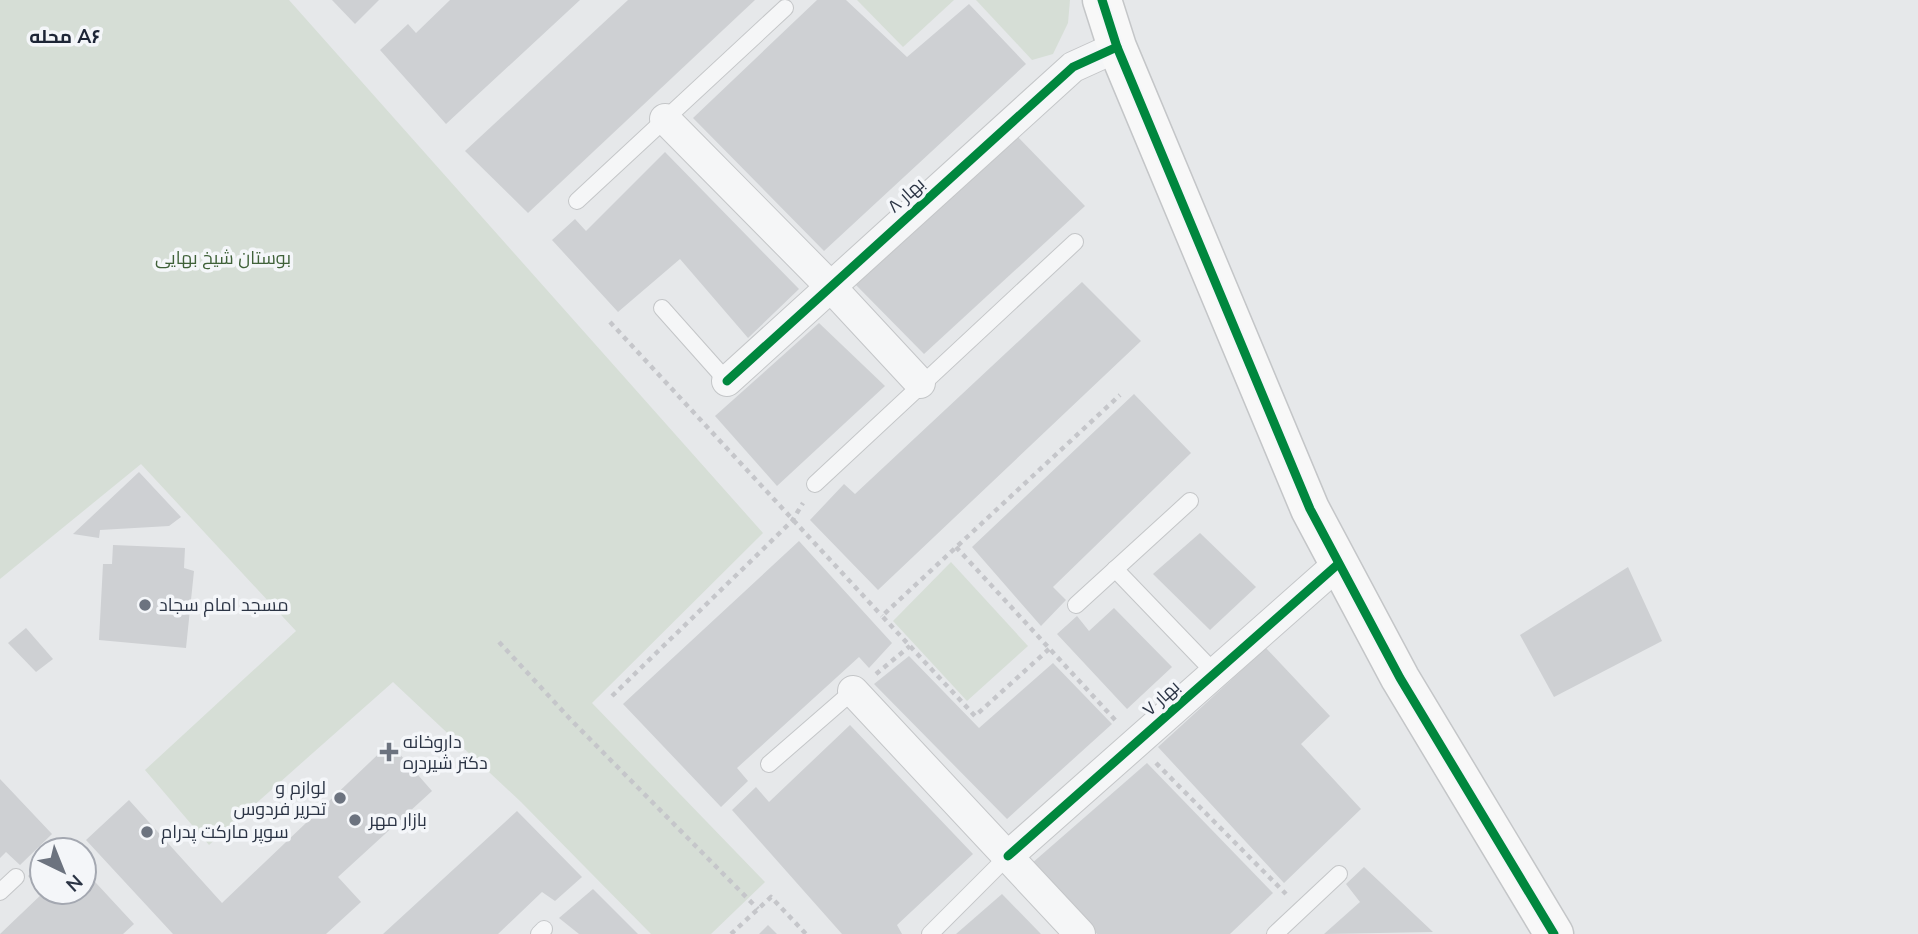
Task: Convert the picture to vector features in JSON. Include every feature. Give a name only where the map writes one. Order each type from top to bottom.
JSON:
[{"type":"street","points":[[1102,0],[1117,47],[1310,509],[1337,565],[1400,678],[1554,934]]},
{"type":"street","name":"بهار ۸","points":[[727,381],[829,285],[1073,67],[1117,47]]},
{"type":"street","points":[[665,119],[829,285],[920,383]]},
{"type":"street","name":"بهار ۷","points":[[1008,856],[1213,671],[1337,565]]},
{"type":"street","points":[[853,691],[1080,934]]},
{"type":"lane","points":[[577,201],[785,8]]},
{"type":"lane","points":[[815,484],[920,383],[1075,242]]},
{"type":"lane","points":[[662,309],[727,381]]},
{"type":"lane","points":[[1076,605],[1190,500]]},
{"type":"lane","points":[[1115,569],[1213,671]]},
{"type":"lane","points":[[769,764],[853,691]]},
{"type":"lane","points":[[930,934],[1008,856]]},
{"type":"lane","points":[[1275,934],[1339,874]]},
{"type":"lane","points":[[0,892],[16,877]]},
{"type":"path","points":[[610,322],[975,716],[1049,649]]},
{"type":"path","points":[[881,616],[1119,395]]},
{"type":"path","points":[[612,696],[792,521]]},
{"type":"path","points":[[499,642],[572,721],[758,909]]},
{"type":"path","points":[[853,691],[910,646]]},
{"type":"path","points":[[732,934],[771,897],[806,934]]},
{"type":"green space","name":"بوستان شیخ بهایی","points":[[0,0],[289,0],[763,533],[592,703],[765,882],[711,934],[651,934],[521,802],[393,682],[209,845],[145,770],[296,631],[141,464],[0,579]]},
{"type":"green space","points":[[857,0],[954,0],[903,47]]},
{"type":"green space","points":[[976,0],[1070,0],[1068,23],[1053,54],[1032,60]]},
{"type":"green space","points":[[951,562],[1028,646],[967,701],[893,621]]},
{"type":"building","points":[[332,0],[379,0],[355,24]]},
{"type":"building","points":[[450,0],[580,0],[446,124],[380,50],[408,24],[416,33]]},
{"type":"building","points":[[628,0],[755,0],[528,213],[465,151]]},
{"type":"building","points":[[817,0],[846,0],[907,57],[969,4],[1026,64],[824,251],[693,118]]},
{"type":"building","points":[[1016,135],[1085,206],[924,354],[854,283]]},
{"type":"building","points":[[665,152],[799,289],[748,338],[680,259],[618,312],[552,240],[575,219],[586,231]]},
{"type":"building","points":[[1082,282],[1141,341],[878,590],[810,520],[844,484],[855,494]]},
{"type":"building","points":[[819,323],[885,386],[777,486],[715,416]]},
{"type":"building","points":[[1134,394],[1191,453],[1053,587],[1066,600],[1041,626],[972,547]]},
{"type":"building","points":[[139,472],[181,517],[169,526],[100,530],[99,538],[73,534]]},
{"type":"building","points":[[1200,533],[1256,587],[1210,630],[1153,574]]},
{"type":"building","points":[[799,541],[892,643],[869,668],[859,657],[737,768],[748,781],[721,807],[623,704]]},
{"type":"building","name":"مسجد امام سجاد","points":[[113,545],[185,548],[184,568],[194,571],[186,648],[99,640],[103,564],[112,564]]},
{"type":"building","points":[[1628,567],[1662,641],[1554,697],[1520,635]]},
{"type":"building","points":[[1114,608],[1172,667],[1127,709],[1057,634],[1077,616],[1089,631]]},
{"type":"building","points":[[26,628],[53,659],[36,672],[8,643]]},
{"type":"building","points":[[1266,648],[1330,716],[1301,744],[1361,809],[1284,883],[1158,747]]},
{"type":"building","points":[[909,656],[979,728],[1053,663],[1112,724],[1007,819],[874,684]]},
{"type":"building","points":[[850,725],[973,854],[897,925],[902,934],[842,934],[732,810],[756,787],[769,802]]},
{"type":"building","name":"بازار مهر","points":[[390,743],[432,791],[338,877],[361,902],[326,934],[173,934],[98,853],[98,836],[90,836],[129,800],[222,903]]},
{"type":"building","points":[[1147,763],[1273,893],[1230,934],[1097,934],[1031,864]]},
{"type":"building","points":[[0,779],[52,834],[28,836],[28,857],[20,865],[6,852],[0,858]]},
{"type":"building","points":[[517,811],[582,877],[555,901],[542,892],[498,934],[383,934]]},
{"type":"building","points":[[1364,867],[1433,932],[1324,934],[1360,902],[1346,884]]},
{"type":"building","points":[[98,885],[134,924],[123,934],[0,934],[29,906],[98,906]]},
{"type":"building","points":[[593,889],[638,934],[579,934],[559,918]]},
{"type":"building","points":[[1002,894],[1041,934],[956,934]]},
{"type":"building","points":[[768,925],[777,934],[759,934]]},
{"type":"cycle path","points":[[1102,0],[1117,47],[1310,509],[1400,678],[1554,934]]},
{"type":"cycle path","points":[[727,381],[1073,67],[1117,47]]},
{"type":"cycle path","points":[[1008,856],[1337,565]]},
{"type":"place","name":"مسجد امام سجاد","points":[[145,605]]},
{"type":"place","name":"داروخانه دکتر شیردره","points":[[389,752]]},
{"type":"place","name":"لوازم و تحریر فردوس","points":[[340,798]]},
{"type":"place","name":"بازار مهر","points":[[355,820]]},
{"type":"place","name":"سوپر مارکت پدرام","points":[[147,832]]},
{"type":"district","name":"محله A۶","points":[[65,36]]}]
